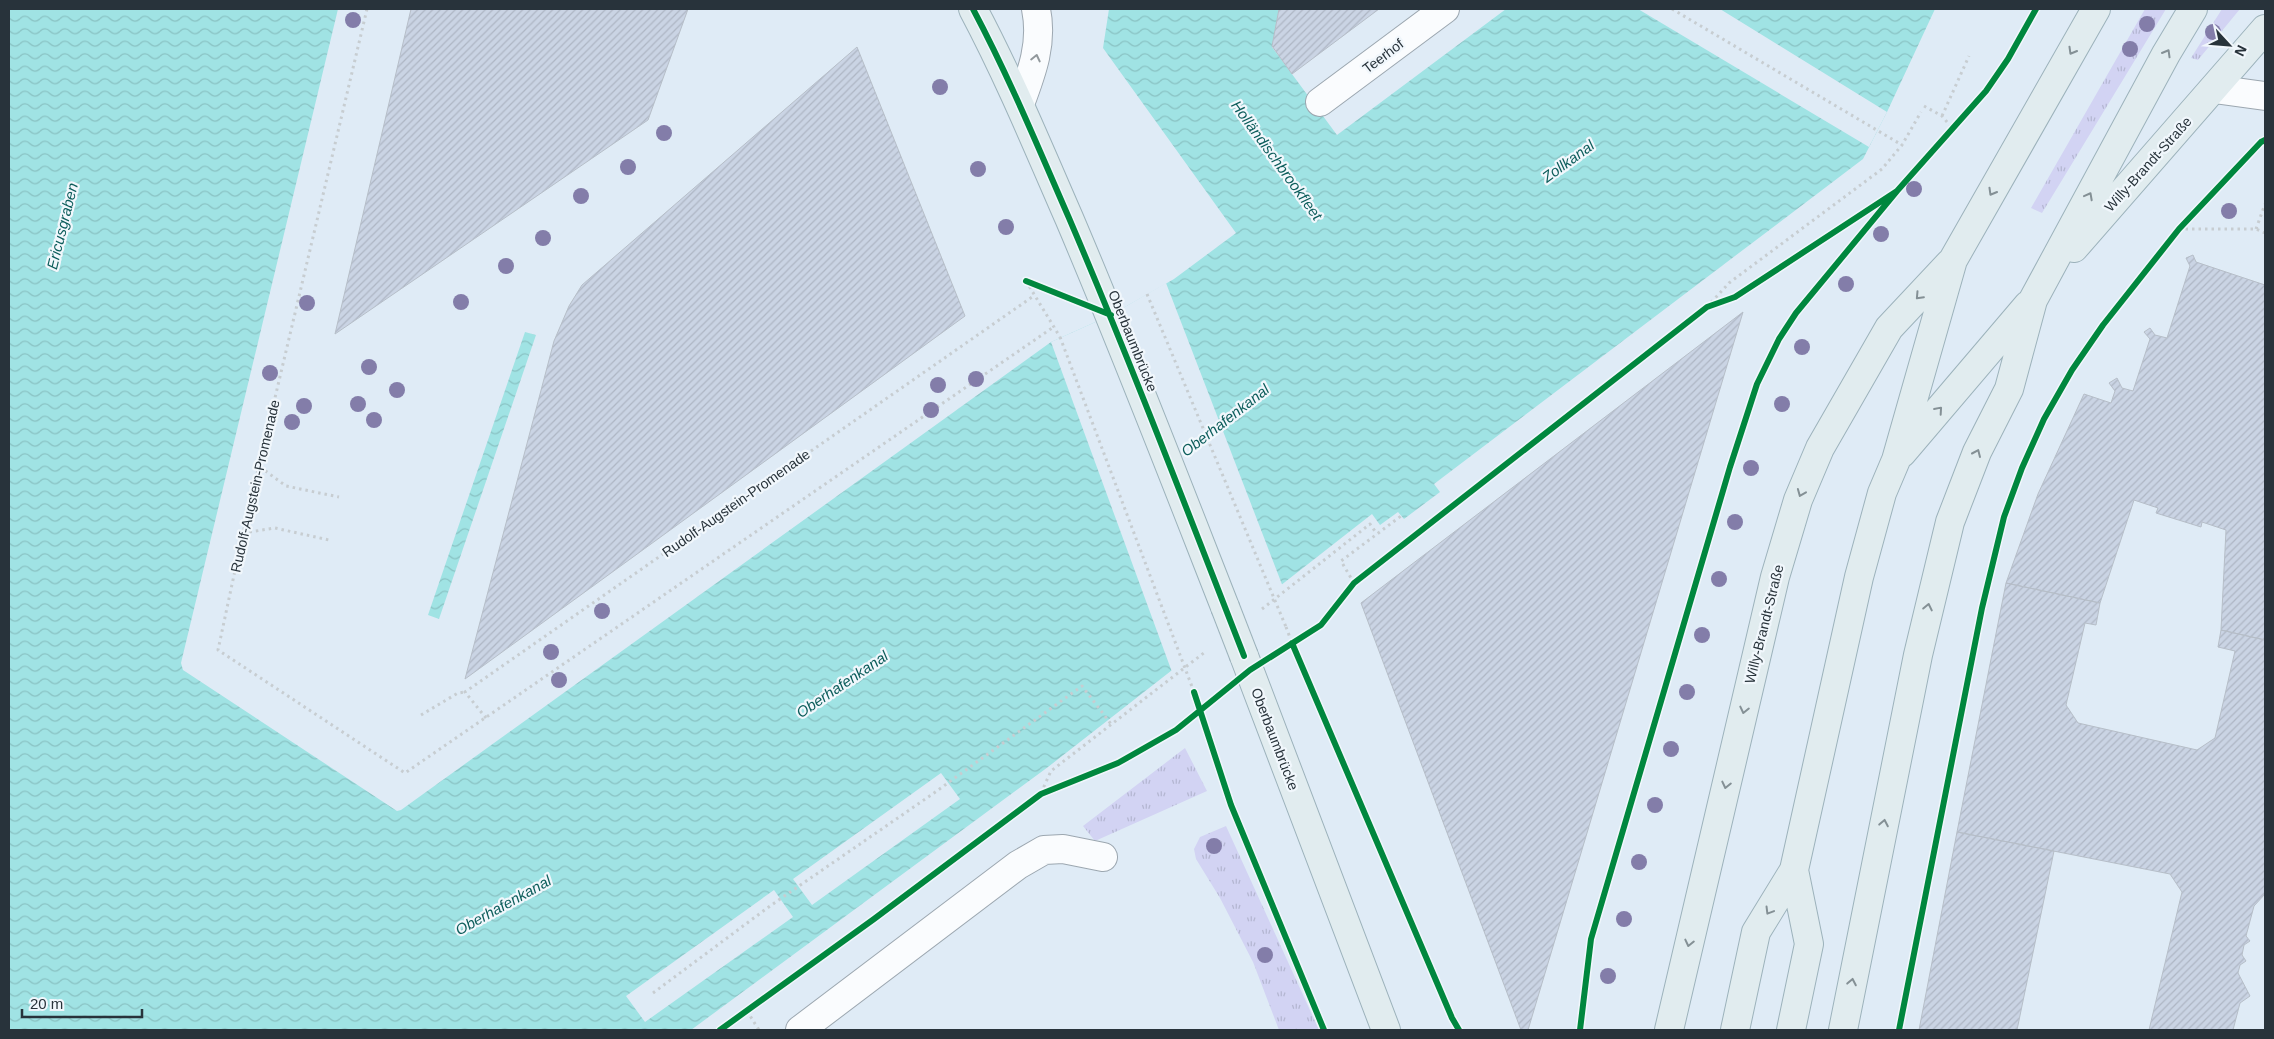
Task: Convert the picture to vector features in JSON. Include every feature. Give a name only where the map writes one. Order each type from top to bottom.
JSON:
[{"type":"main road","name":"Oberbaumbrücke","points":[[973,9],[998,56],[1020,104],[1110,315],[1244,656],[1386,1030]]},
{"type":"main road","name":"Willy-Brandt-Straße","points":[[1669,1030],[1775,577],[1798,500],[1820,448],[1889,328],[1953,260],[2096,9]]},
{"type":"main road","name":"Willy-Brandt-Straße","points":[[1843,1030],[1918,655],[1950,522],[1976,452],[2009,389],[2033,300],[2166,54],[2193,9]]},
{"type":"main road","name":"Willy-Brandt-Straße","points":[[1896,460],[2033,300],[2084,236],[2265,29]]},
{"type":"main road","name":"Willy-Brandt-Straße","points":[[1734,1030],[1756,932],[1794,870],[1859,577],[1882,493],[1896,460],[1953,260]]},
{"type":"main road","name":"Willy-Brandt-Straße","points":[[1791,1030],[1809,944],[1794,870]]},
{"type":"main road","points":[[1648,1030],[1676,1000]]},
{"type":"street","points":[[1020,104],[1033,70],[1039,45],[1036,9]]},
{"type":"street","name":"Teerhof","points":[[1320,102],[1445,9]]},
{"type":"street","points":[[2214,89],[2265,96]]},
{"type":"street","points":[[800,1030],[1027,860],[1044,850],[1063,850],[1103,857]]},
{"type":"path","points":[[1672,9],[1902,144]]},
{"type":"path","points":[[1942,116],[1970,56]]},
{"type":"path","points":[[1924,106],[1942,116],[1952,128]]},
{"type":"path","points":[[1147,294],[1292,643],[1321,625],[1354,583],[1708,307],[1729,283],[1882,169],[1902,144],[1922,112]]},
{"type":"path","points":[[2256,229],[2265,204]]},
{"type":"path","points":[[2179,229],[2256,229],[2265,233]]},
{"type":"path","points":[[1026,281],[1041,287]]},
{"type":"path","points":[[1026,281],[1060,337],[1194,692]]},
{"type":"path","points":[[1708,307],[1726,300]]},
{"type":"path","points":[[260,467],[286,486],[339,498]]},
{"type":"path","points":[[1354,583],[1341,562],[1401,516]]},
{"type":"path","points":[[1321,563],[1370,524],[1377,534]]},
{"type":"path","points":[[244,532],[275,528],[329,540]]},
{"type":"path","points":[[653,993],[770,906],[934,793],[1082,686],[1111,724]]},
{"type":"path","points":[[465,692],[486,718]]},
{"type":"path","points":[[1041,794],[1051,771],[1134,706]]},
{"type":"path","points":[[720,1030],[874,919],[1041,794],[1118,763],[1176,730],[1201,710]]},
{"type":"path","points":[[746,1011],[759,1030]]},
{"type":"green space","points":[[2145,9],[2166,9],[2042,213],[2031,208]]},
{"type":"green space","points":[[2222,9],[2240,9],[2198,60],[2191,58]]},
{"type":"green space","points":[[1185,748],[1207,791],[1095,841],[1083,826]]},
{"type":"green space","points":[[1226,826],[1319,1030],[1279,1030],[1253,962],[1220,898],[1196,859],[1194,849],[1200,837]]},
{"type":"water","points":[[9,9],[338,9],[181,663],[183,670],[397,811],[401,810],[1051,342],[1111,315],[1174,279],[1236,233],[1103,48],[1109,9],[1279,9],[1272,47],[1337,135],[1506,9],[1935,9],[1863,159],[1434,484],[1440,492],[1404,519],[1398,512],[1380,525],[1372,514],[1048,767],[691,1030],[9,1030]]},
{"type":"water","points":[[525,332],[536,335],[439,619],[428,615]]},
{"type":"pier","points":[[1638,9],[1720,9],[1887,112],[1869,147]]},
{"type":"pier","points":[[1166,283],[1283,587],[1172,672],[1051,342],[1111,315]]},
{"type":"pier","points":[[941,773],[960,799],[812,905],[793,879]]},
{"type":"pier","points":[[774,890],[793,917],[645,1022],[626,996]]},
{"type":"building","points":[[411,9],[688,9],[648,120],[335,334]]},
{"type":"building","points":[[1279,9],[1379,9],[1292,74],[1272,46]]},
{"type":"building","points":[[857,47],[965,316],[465,679],[554,341],[569,306],[582,285]]},
{"type":"building","points":[[2193,255],[2196,262],[2265,285],[2265,640],[2221,630],[2226,530],[2202,522],[2201,527],[2156,513],[2158,508],[2134,500],[2100,603],[2006,583],[2038,494],[2084,394],[2111,403],[2115,391],[2109,383],[2117,378],[2122,388],[2133,391],[2150,339],[2144,332],[2150,328],[2155,335],[2167,338],[2190,266],[2186,258]]},
{"type":"building","points":[[1743,312],[1528,1030],[1521,1030],[1361,603]]},
{"type":"building","points":[[2006,583],[2100,603],[2096,625],[2085,623],[2066,705],[2078,723],[2197,750],[2215,738],[2235,651],[2218,647],[2221,630],[2265,640],[2265,894],[2254,906],[2246,936],[2250,941],[2244,945],[2242,955],[2246,961],[2240,965],[2238,973],[2250,996],[2240,1003],[2233,1030],[2149,1030],[2182,892],[2170,874],[1957,832]]},
{"type":"building","points":[[1957,832],[2054,851],[2017,1030],[1919,1030]]},
{"type":"cycle path","points":[[973,9],[1023,112],[1092,272],[1244,656]]},
{"type":"cycle path","points":[[1580,1030],[1591,939],[1730,467],[1757,384],[1779,339],[1796,313],[1897,191],[1986,91],[2008,59],[2036,9]]},
{"type":"cycle path","points":[[1899,1030],[1982,608],[2004,517],[2022,468],[2044,419],[2072,370],[2103,325],[2179,229],[2265,140]]},
{"type":"cycle path","points":[[720,1030],[874,919],[1041,794],[1118,763],[1176,730],[1250,670],[1321,625],[1354,583],[1707,307],[1735,297],[1897,191]]},
{"type":"cycle path","points":[[1026,281],[1111,315]]},
{"type":"cycle path","points":[[1292,643],[1452,1018],[1459,1030]]},
{"type":"cycle path","points":[[1194,692],[1231,805],[1324,1030]]},
{"type":"water label","name":"Holländischbrookfleet","points":[[1277,160]]},
{"type":"water label","name":"Zollkanal","points":[[1568,161]]},
{"type":"water label","name":"Ericusgraben","points":[[62,226]]},
{"type":"water label","name":"Oberhafenkanal","points":[[1225,420]]},
{"type":"water label","name":"Oberhafenkanal","points":[[842,684]]},
{"type":"water label","name":"Oberhafenkanal","points":[[503,905]]}]
